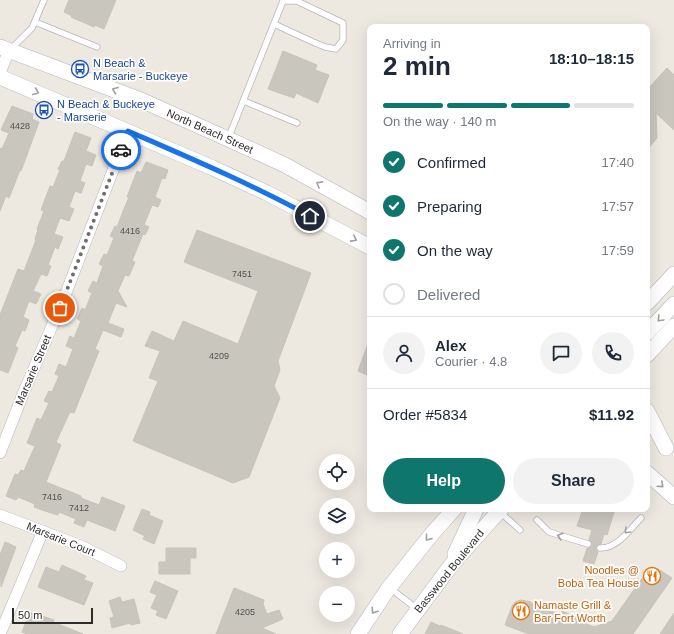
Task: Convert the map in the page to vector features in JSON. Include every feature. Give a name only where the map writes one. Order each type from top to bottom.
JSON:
[{"type":"main road","name":"North Beach Street","points":[[4,48],[141,100],[285,165],[367,210]]},
{"type":"main road","points":[[0,77],[213,168],[267,193],[367,245]]},
{"type":"main road","points":[[650,300],[674,274]]},
{"type":"main road","points":[[650,330],[674,304]]},
{"type":"main road","points":[[652,350],[674,326]]},
{"type":"main road","points":[[650,416],[670,452]]},
{"type":"main road","points":[[650,433],[670,452]]},
{"type":"main road","points":[[650,475],[674,497]]},
{"type":"main road","points":[[358,634],[389,587],[430,535],[451,512]]},
{"type":"main road","points":[[446,571],[475,512]]},
{"type":"main road","name":"Basswood Boulevard","points":[[400,634],[446,571],[498,512]]},
{"type":"street","points":[[0,73],[4,48]]},
{"type":"street","name":"Marsarie Street","points":[[0,453],[23,394],[66,293],[128,131]]},
{"type":"street","name":"Marsarie Court","points":[[0,515],[81,546],[121,566]]},
{"type":"street","points":[[0,634],[43,531]]},
{"type":"lane","points":[[4,48],[32,28],[44,0]]},
{"type":"lane","points":[[228,139],[283,1],[298,1],[343,23],[343,40],[336,49],[324,47],[274,24]]},
{"type":"lane","points":[[35,22],[97,47]]},
{"type":"lane","points":[[244,101],[297,123]]},
{"type":"lane","points":[[502,512],[520,530]]},
{"type":"lane","points":[[600,548],[606,548],[614,545],[641,518]]},
{"type":"lane","points":[[537,520],[549,532],[588,544]]},
{"type":"lane","points":[[389,587],[417,609]]},
{"type":"building","points":[[69,0],[116,0],[104,29],[95,25],[94,27],[71,17],[72,16],[64,12]]},
{"type":"building","points":[[283,51],[317,65],[315,70],[329,75],[318,103],[296,93],[294,98],[268,89]]},
{"type":"building","points":[[667,68],[674,75],[674,130],[656,113],[657,138],[650,146],[650,87]]},
{"type":"building","points":[[12,106],[33,114],[32,119],[39,122],[21,171],[20,170],[9,198],[6,196],[0,211],[0,148],[2,149],[9,133],[1,130]]},
{"type":"building","points":[[75,132],[91,138],[86,151],[96,155],[92,166],[86,164],[80,181],[85,183],[81,193],[75,191],[69,207],[74,209],[69,221],[60,218],[54,234],[63,237],[58,249],[55,247],[48,265],[51,266],[47,276],[41,274],[33,291],[41,294],[36,304],[29,301],[23,317],[29,320],[25,331],[22,330],[15,346],[18,348],[8,373],[0,370],[0,315],[18,269],[24,271],[36,240],[37,229],[44,211],[41,210],[50,186],[53,187],[60,170],[58,169],[62,161],[64,161]]},
{"type":"building","points":[[146,162],[168,170],[165,179],[162,178],[155,197],[161,200],[158,207],[152,205],[144,225],[149,227],[145,235],[143,234],[132,261],[135,262],[129,276],[125,275],[118,291],[127,307],[116,303],[108,323],[124,329],[121,337],[103,330],[95,349],[99,351],[74,413],[70,412],[56,442],[61,445],[46,482],[99,505],[102,497],[125,506],[115,531],[87,520],[84,527],[74,523],[76,519],[59,512],[58,515],[34,507],[35,504],[18,497],[16,500],[6,496],[15,474],[18,475],[21,470],[24,471],[35,446],[27,443],[37,418],[41,420],[49,403],[44,401],[49,391],[52,392],[59,376],[55,374],[59,364],[66,367],[73,349],[66,346],[70,336],[74,338],[81,321],[77,319],[82,308],[85,310],[92,293],[88,291],[93,281],[97,283],[103,266],[99,264],[104,254],[107,255],[114,238],[110,236],[115,226],[117,227],[129,197],[127,197],[137,171],[141,173]]},
{"type":"building","points":[[197,230],[311,273],[278,361],[280,370],[274,386],[280,398],[249,477],[233,483],[133,441],[158,381],[149,378],[160,351],[145,346],[152,331],[174,341],[183,321],[238,344],[258,291],[184,262]]},
{"type":"building","points":[[367,346],[367,375],[358,371]]},
{"type":"building","points":[[142,509],[150,512],[149,515],[163,521],[154,544],[143,539],[145,536],[133,530]]},
{"type":"building","points":[[582,512],[614,512],[607,535],[604,534],[601,544],[596,547],[598,552],[594,564],[583,561],[587,548],[592,546],[592,543],[589,540],[592,530],[577,526]]},
{"type":"building","points":[[5,542],[16,547],[1,587],[0,555]]},
{"type":"building","points":[[166,548],[196,548],[196,558],[190,558],[190,574],[159,574],[159,562],[166,562]]},
{"type":"building","points":[[62,565],[86,576],[84,580],[93,583],[84,605],[38,587],[46,567],[59,572]]},
{"type":"building","points":[[651,569],[658,569],[672,578],[633,634],[529,634],[505,625],[512,606],[515,602],[521,600],[531,602],[561,615],[562,611],[576,617],[575,619],[594,627],[612,621],[647,571]]},
{"type":"building","points":[[155,581],[178,591],[166,619],[156,615],[158,611],[151,608],[157,595],[150,592]]},
{"type":"building","points":[[234,588],[264,600],[263,604],[267,614],[279,610],[283,619],[262,628],[276,634],[216,634]]},
{"type":"building","points":[[120,597],[122,602],[134,599],[140,623],[131,625],[130,623],[112,628],[110,618],[114,617],[109,601]]},
{"type":"building","points":[[30,612],[54,620],[53,622],[83,634],[27,634],[22,632]]},
{"type":"building","points":[[674,613],[674,634],[660,634]]},
{"type":"building","points":[[431,622],[440,626],[441,625],[463,634],[425,634]]},
{"type":"way so far","points":[[60,308],[121,150]]},
{"type":"place","name":"N Beach & Marsarie - Buckeye","points":[[80,69]]},
{"type":"place","name":"N Beach & Buckeye - Marserie","points":[[44,110]]},
{"type":"place","name":"Noodles @ Boba Tea House","points":[[652,576]]},
{"type":"place","name":"Namaste Grill & Bar Fort Worth","points":[[521,611]]},
{"type":"route","points":[[121,150],[128,131],[267,193],[310,216]]}]
